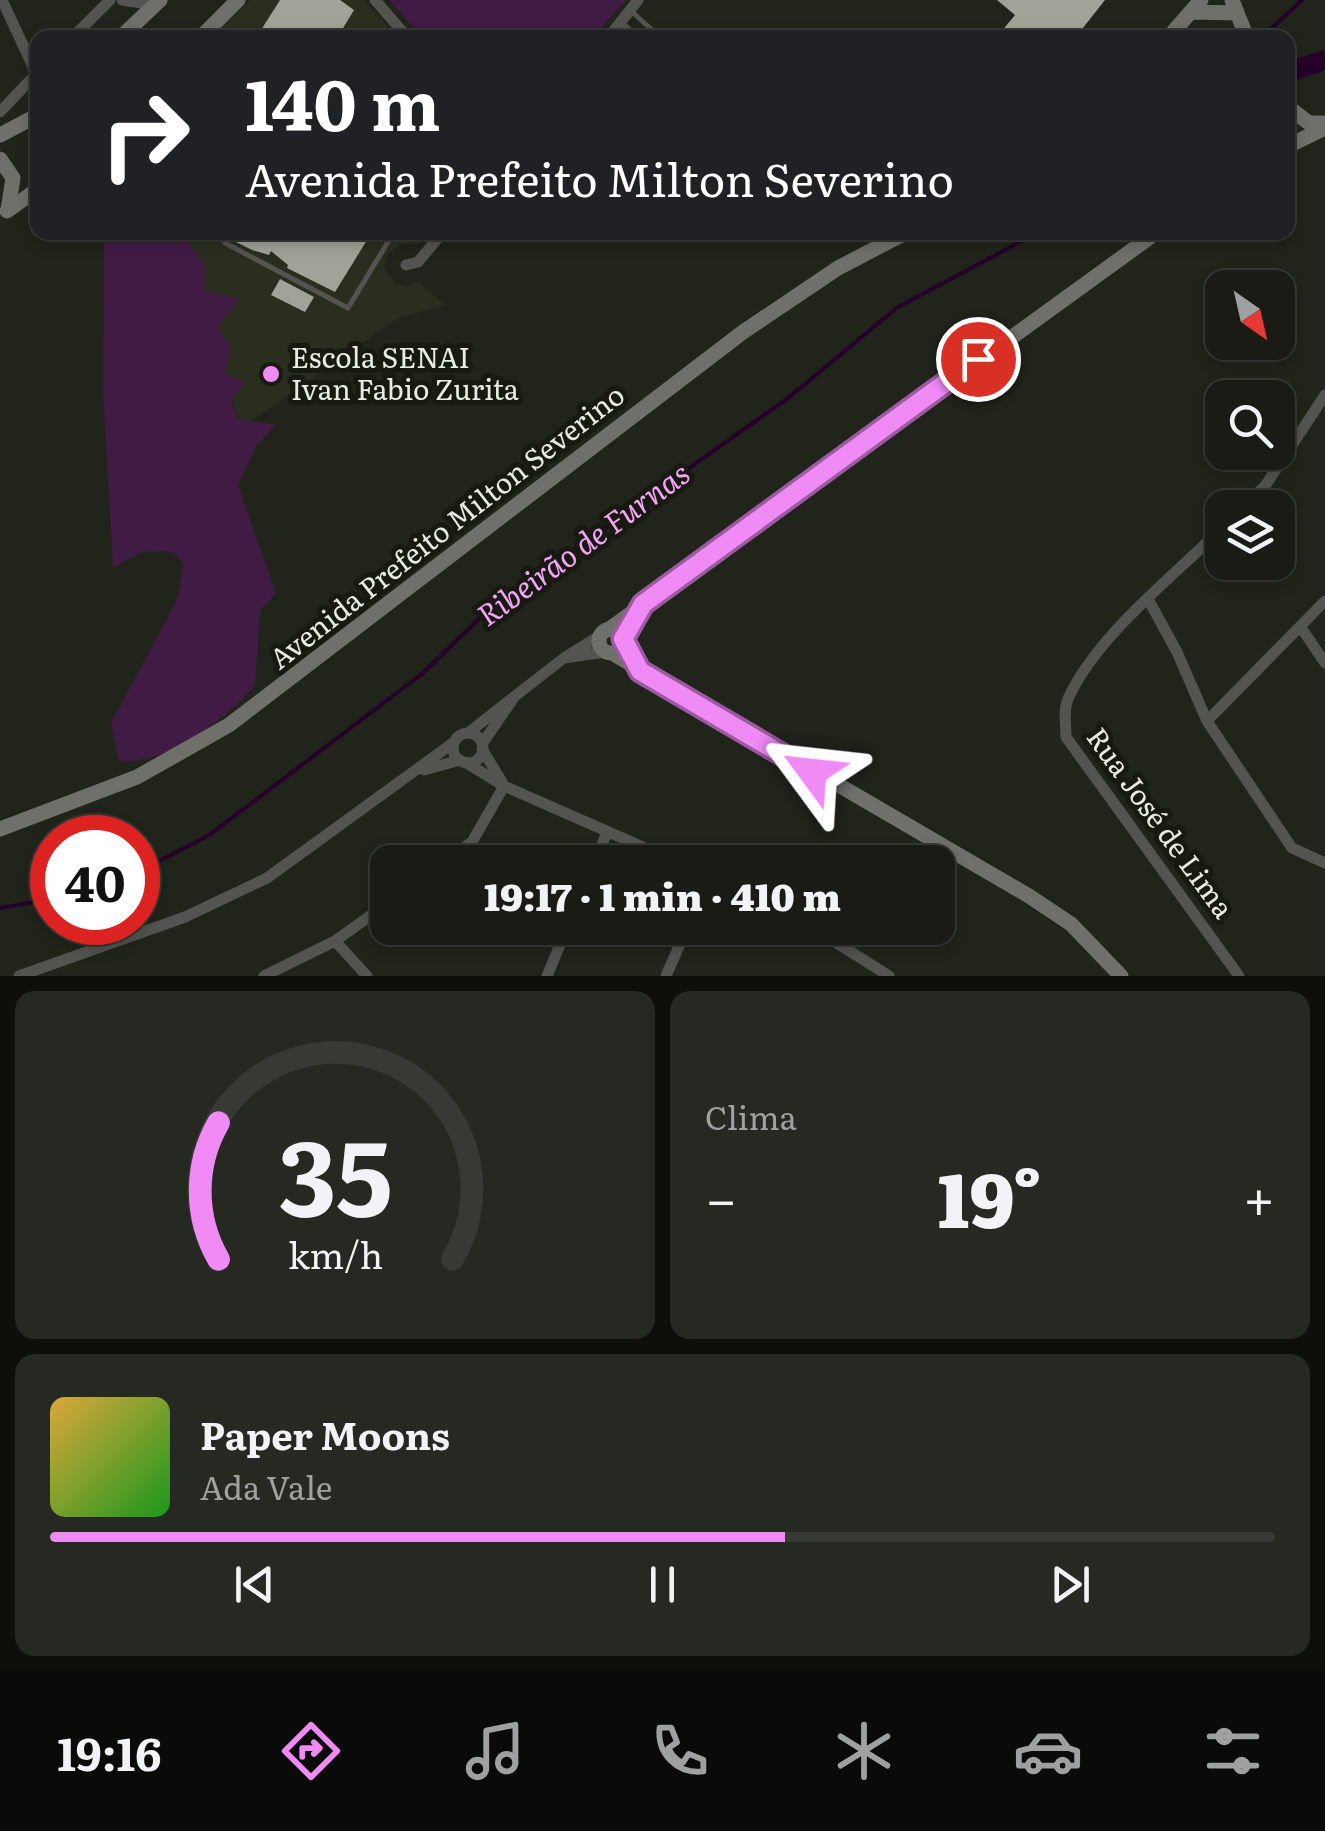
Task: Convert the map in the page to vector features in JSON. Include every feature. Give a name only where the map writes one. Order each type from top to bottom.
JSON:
[{"type":"main road","points":[[208,30],[238,0]]},
{"type":"main road","points":[[128,30],[158,2]]},
{"type":"main road","points":[[1175,30],[1197,6],[1234,6],[1244,30]]},
{"type":"main road","points":[[1295,112],[1309,123],[1325,126]]},
{"type":"main road","points":[[0,135],[30,119]]},
{"type":"main road","points":[[1295,142],[1325,126]]},
{"type":"main road","points":[[0,159],[13,178],[4,213]]},
{"type":"main road","points":[[4,213],[30,195]]},
{"type":"main road","name":"Avenida Prefeito Milton Severino","points":[[0,828],[174,760],[229,725],[743,332],[838,268],[892,240]]},
{"type":"main road","points":[[604,632],[1147,240]]},
{"type":"main road","points":[[616,647],[643,604]]},
{"type":"main road","points":[[604,632],[619,632],[616,647]]},
{"type":"main road","points":[[616,647],[640,671],[1029,896],[1070,924],[1122,976]]},
{"type":"street","points":[[2,0],[30,58]]},
{"type":"street","points":[[80,30],[110,0]]},
{"type":"street","points":[[122,0],[158,2]]},
{"type":"street","points":[[374,0],[401,30]]},
{"type":"street","points":[[614,30],[634,5]]},
{"type":"street","points":[[0,112],[30,80]]},
{"type":"street","points":[[406,266],[418,262],[437,240]]},
{"type":"street","points":[[1260,490],[1325,395]]},
{"type":"street","name":"Rua José de Lima","points":[[1205,544],[1148,599],[1086,669],[1066,703],[1066,737],[1240,976]]},
{"type":"street","points":[[1148,599],[1178,652],[1208,721],[1292,848],[1325,863]]},
{"type":"street","points":[[1208,721],[1325,601]]},
{"type":"street","points":[[1302,628],[1325,663]]},
{"type":"street","points":[[19,976],[185,917],[267,878],[420,771],[564,658],[604,632]]},
{"type":"street","points":[[564,658],[616,647]]},
{"type":"street","points":[[420,771],[474,761],[514,696]]},
{"type":"street","points":[[468,733],[482,747],[504,786]]},
{"type":"street","points":[[454,743],[462,761],[504,786],[635,845]]},
{"type":"street","points":[[468,845],[504,786]]},
{"type":"street","points":[[601,845],[606,833]]},
{"type":"street","points":[[264,976],[335,941],[370,916]]},
{"type":"street","points":[[335,941],[368,976]]},
{"type":"street","points":[[547,976],[561,945]]},
{"type":"street","points":[[666,976],[680,945]]},
{"type":"street","points":[[840,945],[889,976]]},
{"type":"lane","points":[[634,5],[654,30]]},
{"type":"lane","points":[[621,22],[630,30]]},
{"type":"lane","points":[[225,243],[348,308],[389,240]]},
{"type":"shaded area","points":[[250,0],[364,0],[392,30],[219,30]]},
{"type":"shaded area","points":[[389,0],[626,0],[600,30],[416,30]]},
{"type":"shaded area","points":[[104,240],[188,240],[205,266],[205,291],[239,299],[218,327],[231,347],[225,373],[245,383],[231,400],[238,419],[276,425],[257,445],[238,485],[276,593],[260,611],[255,686],[194,738],[157,756],[138,760],[119,761],[111,723],[178,598],[183,563],[171,551],[142,552],[113,568],[103,390]]},
{"type":"shaded area","name":"Escola SENAI Ivan Fabio Zurita","points":[[176,240],[422,240],[417,245],[402,244],[388,254],[384,268],[395,283],[408,286],[418,281],[445,305],[396,319],[242,428]]},
{"type":"building","points":[[280,0],[340,0],[354,10],[342,30],[261,30]]},
{"type":"building","points":[[997,0],[1105,0],[1081,30],[1003,30],[1015,15]]},
{"type":"building","points":[[232,240],[367,240],[335,292],[287,268],[271,251],[269,255]]},
{"type":"building","points":[[280,279],[314,297],[305,312],[271,295]]},
{"type":"waterway","points":[[1270,30],[1302,0]]},
{"type":"waterway","points":[[1295,70],[1325,60]]},
{"type":"waterway","name":"Ribeirão de Furnas","points":[[160,861],[208,836],[423,673],[484,614],[788,398],[898,307],[1024,240]]},
{"type":"waterway","name":"Ribeirão de Furnas","points":[[0,908],[30,903]]},
{"type":"place","name":"Escola SENAI Ivan Fabio Zurita","points":[[271,374]]},
{"type":"route","points":[[812,772],[640,671],[623,639],[643,604],[978,359]]}]
